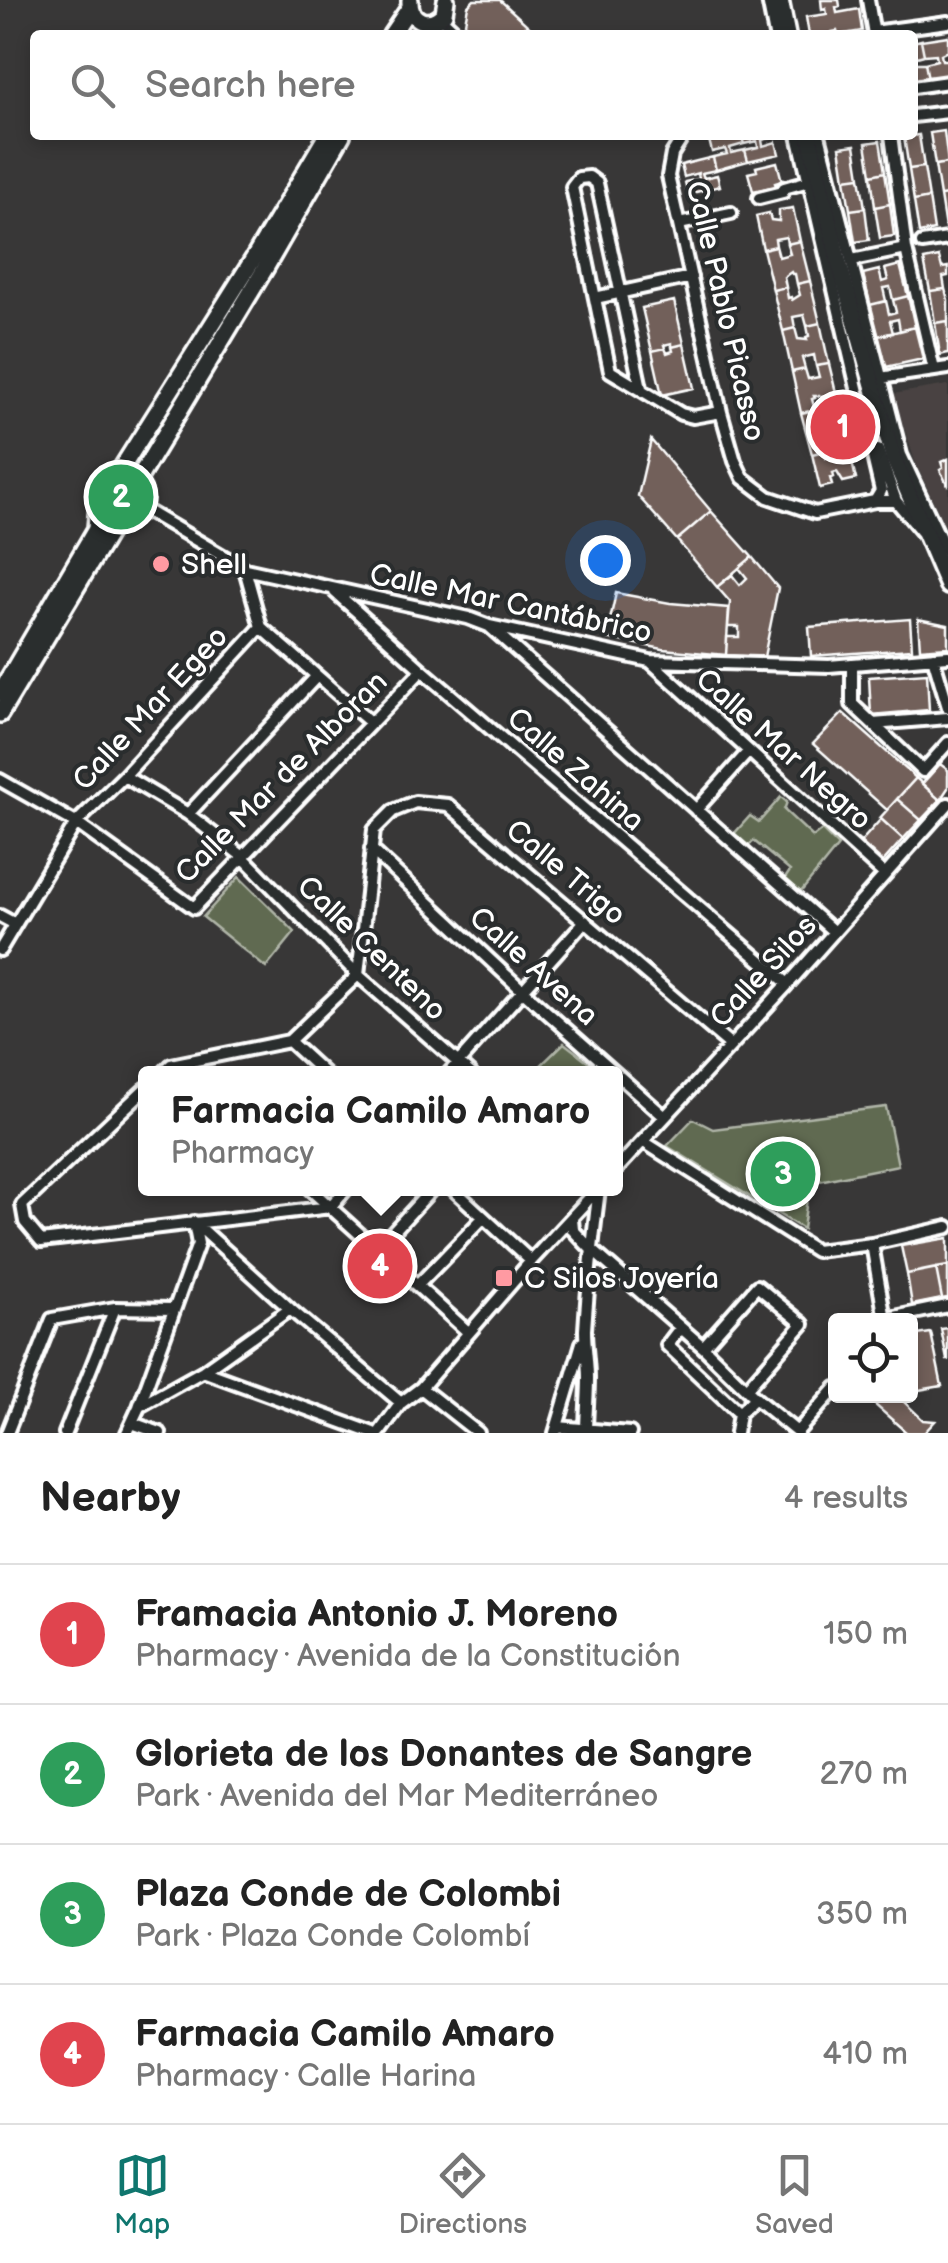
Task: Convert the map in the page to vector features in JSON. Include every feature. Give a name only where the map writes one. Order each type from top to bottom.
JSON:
[{"type":"main road","points":[[782,0],[789,30]]},
{"type":"main road","points":[[395,30],[413,9],[430,23],[445,5]]},
{"type":"main road","points":[[0,693],[96,529],[97,496],[104,482],[118,474],[324,140]]},
{"type":"main road","points":[[137,481],[339,140]]},
{"type":"main road","points":[[810,140],[893,457],[948,586]]},
{"type":"main road","points":[[98,504],[104,515],[116,521],[131,519],[142,508],[144,494],[137,481],[118,474]]},
{"type":"main road","points":[[0,714],[116,521]]},
{"type":"street","points":[[768,0],[774,30]]},
{"type":"street","points":[[868,0],[873,30]]},
{"type":"street","points":[[445,5],[457,30]]},
{"type":"street","points":[[899,30],[948,22]]},
{"type":"street","points":[[918,86],[948,82]]},
{"type":"street","points":[[918,115],[948,112]]},
{"type":"street","name":"Calle Pablo Picasso","points":[[681,140],[672,154],[668,176],[738,470],[768,497],[815,514],[875,501],[896,501]]},
{"type":"street","points":[[799,140],[881,492],[875,501]]},
{"type":"street","points":[[820,140],[901,456],[948,555]]},
{"type":"street","points":[[891,140],[906,249],[934,370]]},
{"type":"street","points":[[641,388],[598,183],[589,176],[579,178],[572,187],[610,371],[681,414],[722,412]]},
{"type":"street","points":[[759,198],[810,182]]},
{"type":"street","points":[[679,224],[731,213]]},
{"type":"street","points":[[922,244],[948,239]]},
{"type":"street","points":[[852,260],[906,249]]},
{"type":"street","points":[[595,298],[690,277]]},
{"type":"street","points":[[880,378],[948,368]]},
{"type":"street","points":[[856,388],[896,501],[926,537]]},
{"type":"street","name":"Calle Mar Cantábrico","points":[[142,508],[245,570],[650,661],[829,666],[948,656]]},
{"type":"street","points":[[245,570],[261,627],[370,723]]},
{"type":"street","name":"Calle Zahina","points":[[332,590],[788,984]]},
{"type":"street","points":[[489,626],[834,932]]},
{"type":"street","name":"Calle Mar Egeo","points":[[0,950],[76,823],[261,627]]},
{"type":"street","points":[[933,658],[948,707]]},
{"type":"street","name":"Calle Mar Negro","points":[[650,661],[884,874]]},
{"type":"street","points":[[852,664],[852,704],[922,770],[948,743]]},
{"type":"street","name":"Calle Mar de Alboran","points":[[76,823],[194,908],[422,670]]},
{"type":"street","points":[[188,814],[316,677]]},
{"type":"street","points":[[873,724],[948,718]]},
{"type":"street","points":[[696,810],[749,751]]},
{"type":"street","name":"Calle Centeno","points":[[124,776],[188,814],[242,856],[358,974],[462,1066]]},
{"type":"street","points":[[0,780],[76,823]]},
{"type":"street","name":"Calle Trigo","points":[[371,849],[374,830],[393,811],[415,802],[448,806],[730,1045]]},
{"type":"street","name":"Calle Silos","points":[[623,1164],[948,804]]},
{"type":"street","points":[[179,1066],[289,1040],[358,974],[371,849]]},
{"type":"street","name":"Calle Avena","points":[[371,849],[608,1066]]},
{"type":"street","points":[[0,916],[15,924]]},
{"type":"street","points":[[455,1066],[585,921]]},
{"type":"street","points":[[289,1040],[317,1066]]},
{"type":"street","name":"Calle Avena","points":[[623,1080],[665,1117]]},
{"type":"street","points":[[138,1096],[22,1205],[25,1222],[41,1241],[330,1207],[340,1196]]},
{"type":"street","points":[[644,1142],[816,1251],[872,1244],[948,1227]]},
{"type":"street","points":[[318,1196],[468,1332]]},
{"type":"street","points":[[377,1250],[427,1196]]},
{"type":"street","points":[[460,1196],[530,1261]]},
{"type":"street","points":[[576,1224],[594,1196]]},
{"type":"street","points":[[586,1432],[585,1336],[598,1196]]},
{"type":"street","points":[[203,1370],[376,1433],[421,1388],[557,1233],[576,1224],[587,1210],[596,1218]]},
{"type":"street","points":[[417,1286],[483,1218]]},
{"type":"street","points":[[194,1222],[401,1404]]},
{"type":"street","points":[[160,1433],[130,1428],[198,1244],[194,1222]]},
{"type":"street","points":[[576,1224],[587,1235],[593,1232]]},
{"type":"street","points":[[576,1224],[591,1248],[755,1398],[798,1432],[828,1397]]},
{"type":"street","points":[[872,1244],[884,1313]]},
{"type":"street","points":[[703,1347],[757,1286],[802,1324],[747,1388]]},
{"type":"street","points":[[916,1313],[948,1306]]},
{"type":"street","points":[[7,1433],[52,1320],[115,1308],[173,1310]]},
{"type":"street","points":[[65,1433],[115,1308]]},
{"type":"street","points":[[139,1407],[203,1370],[290,1308]]},
{"type":"street","points":[[680,1328],[667,1346],[739,1413]]},
{"type":"street","points":[[585,1336],[556,1430],[630,1433]]},
{"type":"street","points":[[421,1388],[478,1433]]},
{"type":"street","points":[[721,1433],[736,1433],[739,1413],[755,1398]]},
{"type":"shaded area","points":[[948,385],[948,533],[916,464],[893,394]]},
{"type":"green space","points":[[121,480],[134,485],[139,498],[134,511],[121,516],[108,511],[103,498],[108,485]]},
{"type":"green space","points":[[781,797],[787,802],[784,810],[813,837],[822,830],[838,846],[800,893],[784,880],[790,871],[754,841],[747,847],[733,835],[750,816],[759,822]]},
{"type":"green space","points":[[239,877],[295,932],[266,968],[203,917]]},
{"type":"green space","points":[[564,1043],[590,1063],[587,1066],[540,1066]]},
{"type":"green space","points":[[886,1107],[898,1165],[809,1183],[803,1229],[667,1146],[693,1119],[713,1129]]},
{"type":"building","points":[[474,0],[500,0],[533,30],[466,30],[468,6]]},
{"type":"building","points":[[821,0],[839,0],[837,13],[859,9],[862,30],[808,30],[806,17],[827,14],[826,9],[822,10]]},
{"type":"building","points":[[948,36],[948,51],[941,54],[942,60],[948,60],[948,75],[928,79],[925,63],[937,60],[936,54],[924,55],[921,40]]},
{"type":"building","points":[[921,40],[924,55],[918,57]]},
{"type":"building","points":[[925,63],[928,79],[918,80],[918,64]]},
{"type":"building","points":[[944,131],[948,163],[935,165],[930,133]]},
{"type":"building","points":[[918,135],[924,167],[909,169],[904,140],[918,140]]},
{"type":"building","points":[[709,140],[743,140],[744,144],[730,148],[731,153],[745,150],[748,161],[716,170],[713,157],[727,154],[725,149],[712,152]]},
{"type":"building","points":[[743,140],[762,140],[763,146],[776,142],[779,154],[748,161],[745,150],[758,147],[757,141],[744,144]]},
{"type":"building","points":[[880,141],[885,172],[871,175],[866,143]]},
{"type":"building","points":[[855,145],[860,177],[845,179],[840,147]]},
{"type":"building","points":[[713,157],[716,170],[702,173],[704,178],[717,175],[720,186],[688,194],[685,182],[699,179],[698,173],[684,177],[681,165]]},
{"type":"building","points":[[777,162],[782,181],[753,191],[748,173]]},
{"type":"building","points":[[948,163],[948,195],[940,196],[935,165]]},
{"type":"building","points":[[924,167],[929,198],[914,201],[909,169]]},
{"type":"building","points":[[885,172],[890,204],[875,207],[871,175]]},
{"type":"building","points":[[860,177],[865,208],[850,210],[845,179]]},
{"type":"building","points":[[948,195],[948,228],[945,228],[940,196]]},
{"type":"building","points":[[929,198],[934,230],[919,233],[914,201]]},
{"type":"building","points":[[890,204],[894,236],[880,238],[875,207]]},
{"type":"building","points":[[793,208],[800,241],[787,244],[786,237],[775,239],[776,246],[763,249],[756,216],[769,213],[771,220],[779,221],[779,210]]},
{"type":"building","points":[[865,208],[869,240],[855,242],[850,210]]},
{"type":"building","points":[[800,241],[810,281],[797,284],[791,272],[784,277],[786,287],[773,290],[763,249],[776,246],[779,257],[790,254],[787,244]]},
{"type":"building","points":[[939,257],[942,268],[948,267],[948,276],[943,277],[945,289],[930,291],[924,260]]},
{"type":"building","points":[[900,265],[908,296],[893,300],[890,287],[883,288],[886,301],[870,305],[863,274],[879,270],[882,282],[888,280],[885,269]]},
{"type":"building","points":[[810,281],[820,323],[807,326],[804,315],[793,317],[795,328],[783,331],[773,290],[786,287],[792,300],[800,295],[797,284]]},
{"type":"building","points":[[945,289],[948,321],[935,323],[930,291]]},
{"type":"building","points":[[908,296],[915,327],[900,331],[898,319],[890,321],[893,333],[878,336],[870,305],[886,301],[889,314],[896,312],[893,300]]},
{"type":"building","points":[[674,301],[684,344],[672,347],[672,343],[652,351],[642,308]]},
{"type":"building","points":[[948,321],[948,353],[940,355],[935,323]]},
{"type":"building","points":[[820,323],[829,364],[816,366],[814,355],[802,358],[805,369],[792,372],[783,331],[795,328],[798,339],[807,340],[807,326]]},
{"type":"building","points":[[915,327],[923,359],[886,367],[878,336]]},
{"type":"building","points":[[684,344],[694,388],[662,395],[652,351],[665,348],[667,353]]},
{"type":"building","points":[[829,364],[839,405],[826,407],[823,396],[814,396],[815,410],[801,413],[792,372],[805,369],[808,379],[819,377],[816,366]]},
{"type":"building","points":[[839,405],[848,446],[835,448],[833,438],[822,440],[824,451],[812,454],[801,413],[815,410],[821,423],[828,418],[826,407]]},
{"type":"building","points":[[651,440],[711,511],[677,540],[638,496]]},
{"type":"building","points":[[848,446],[856,479],[843,482],[837,472],[833,473],[832,485],[820,488],[812,454],[824,451],[826,458],[837,455],[835,448]]},
{"type":"building","points":[[948,459],[948,486],[940,470],[941,462]]},
{"type":"building","points":[[711,511],[752,557],[717,587],[677,540]]},
{"type":"building","points":[[752,557],[778,588],[764,657],[726,655],[727,637],[739,637],[739,627],[728,627],[730,602],[717,587],[732,575],[740,585],[747,578],[739,568]]},
{"type":"building","points":[[616,593],[729,608],[726,655],[606,638]]},
{"type":"building","points":[[910,619],[912,649],[811,656],[809,627]]},
{"type":"building","points":[[918,619],[948,625],[948,647],[920,649]]},
{"type":"building","points":[[927,673],[929,710],[871,715],[869,677]]},
{"type":"building","points":[[843,713],[916,778],[887,810],[813,744]]},
{"type":"building","points":[[940,764],[948,770],[948,788],[940,800],[922,784]]},
{"type":"building","points":[[916,778],[940,800],[921,820],[897,799]]},
{"type":"building","points":[[897,799],[921,820],[903,839],[880,818]]},
{"type":"building","points":[[881,819],[903,839],[880,865],[858,845]]},
{"type":"building","points":[[948,1238],[948,1266],[907,1274],[901,1246]]},
{"type":"building","points":[[948,1266],[948,1298],[942,1299],[936,1268]]},
{"type":"building","points":[[936,1268],[942,1299],[912,1305],[907,1274]]},
{"type":"building","points":[[948,1328],[948,1360],[947,1360],[941,1329]]},
{"type":"building","points":[[931,1333],[942,1386],[918,1390],[918,1335]]},
{"type":"building","points":[[873,1403],[905,1403],[923,1420],[935,1421],[924,1433],[907,1433]]},
{"type":"place","name":"Framacia Antonio J. Moreno","points":[[843,427]]},
{"type":"place","name":"Glorieta de los Donantes de Sangre","points":[[121,497]]},
{"type":"place","name":"Shell","points":[[161,564]]},
{"type":"place","name":"Plaza Conde de Colombi","points":[[783,1174]]},
{"type":"place","name":"Farmacia Camilo Amaro","points":[[380,1266]]},
{"type":"place","name":"C Silos Joyería","points":[[504,1278]]}]
